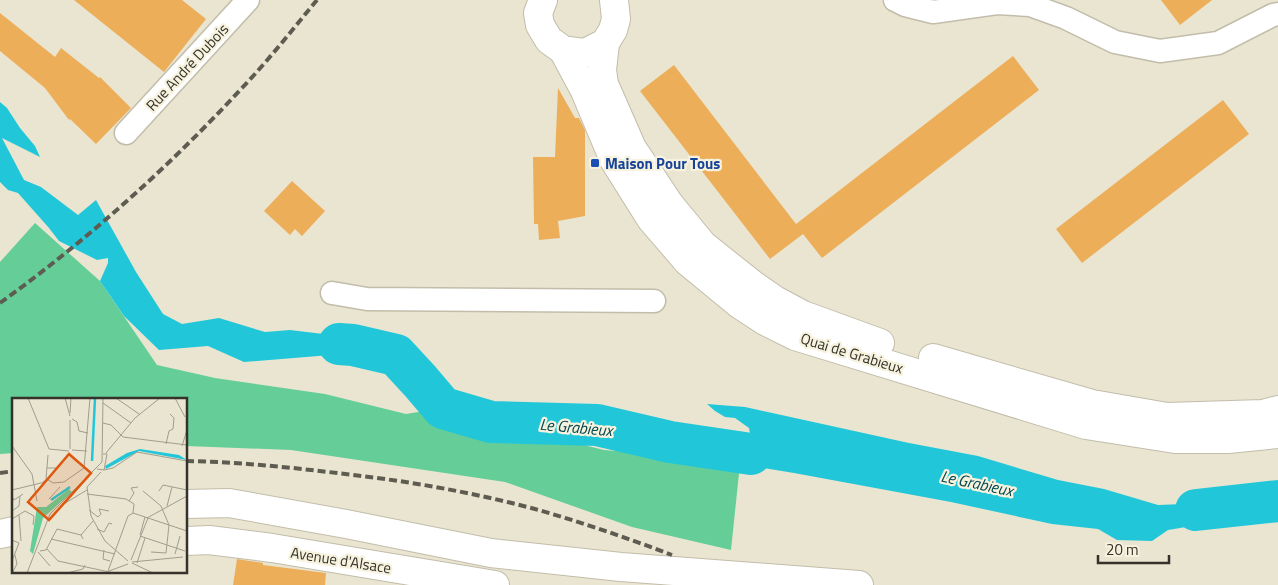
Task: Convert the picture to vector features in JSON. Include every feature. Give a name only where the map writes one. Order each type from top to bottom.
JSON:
[{"type":"main road","name":"Quai de Grabieux","points":[[616,2],[614,30],[605,43],[602,70],[604,84],[632,148],[670,205],[703,245],[775,300],[803,314],[869,340],[1092,404],[1167,418],[1263,414],[1278,410]]},
{"type":"main road","name":"Quai de Grabieux","points":[[536,4],[540,25],[549,40],[563,50],[585,91],[614,160],[651,219],[688,262],[739,304],[765,321],[795,336],[1086,425],[1175,439],[1228,439],[1278,434]]},
{"type":"main road","points":[[563,50],[585,53],[605,43]]},
{"type":"main road","points":[[188,504],[229,504],[346,524],[491,553],[621,567],[859,585]]},
{"type":"main road","name":"Avenue d'Alsace","points":[[188,541],[209,540],[272,548],[495,585]]},
{"type":"street","name":"Rue André Dubois","points":[[126,133],[248,0]]},
{"type":"street","points":[[895,0],[905,5],[933,12],[996,3],[1030,5],[1066,18],[1115,42],[1160,51],[1218,43],[1278,14]]},
{"type":"street","points":[[332,293],[367,299],[654,301]]},
{"type":"green space","points":[[35,223],[100,281],[157,365],[215,378],[325,394],[406,414],[443,408],[604,450],[668,455],[740,464],[731,550],[632,527],[505,482],[291,450],[188,446],[188,398],[12,398],[12,453],[0,454],[0,262]]},
{"type":"water","points":[[0,102],[7,108],[35,146],[40,157],[2,138],[24,180],[41,187],[78,215],[96,200],[136,272],[163,314],[182,324],[219,318],[265,332],[290,330],[340,336],[371,337],[396,355],[355,353],[244,362],[208,346],[159,350],[124,316],[100,281],[108,263],[108,258],[97,260],[59,241],[18,193],[8,190],[0,182]]},
{"type":"water","points":[[707,404],[745,407],[978,456],[1058,480],[1104,489],[1158,505],[1235,502],[1255,504],[1241,511],[1198,525],[1168,530],[1152,541],[1117,540],[1098,529],[1052,524],[951,502],[740,464],[693,445],[713,442],[738,442],[750,434],[749,428],[735,418],[725,417]]},
{"type":"building","points":[[74,0],[182,0],[206,19],[164,72]]},
{"type":"building","points":[[1161,0],[1212,0],[1180,25]]},
{"type":"building","points":[[0,13],[55,57],[61,48],[100,77],[131,108],[96,144],[69,120],[45,88],[0,51]]},
{"type":"building","points":[[1013,56],[1039,90],[822,258],[803,234],[770,259],[640,91],[674,65],[796,224]]},
{"type":"building","points":[[558,88],[575,118],[579,118],[585,130],[585,216],[558,221],[560,238],[539,240],[538,224],[534,224],[533,157],[555,157]]},
{"type":"building","points":[[1223,100],[1249,134],[1082,263],[1056,229]]},
{"type":"building","points":[[292,181],[325,211],[302,236],[295,229],[290,235],[264,211]]},
{"type":"building","points":[[237,559],[263,563],[263,565],[326,573],[325,585],[233,585]]},
{"type":"waterway","name":"Le Grabieux","points":[[339,344],[353,345],[396,355],[443,408],[491,422],[597,425],[670,442],[751,454]]},
{"type":"waterway","name":"Le Grabieux","points":[[1196,510],[1278,501]]},
{"type":"railway","points":[[0,303],[95,229],[185,147],[251,78],[317,0]]},
{"type":"railway","points":[[188,461],[290,468],[376,478],[444,489],[512,503],[552,514],[604,530],[672,555]]},
{"type":"railway","points":[[0,473],[12,471]]},
{"type":"place","name":"Maison Pour Tous","points":[[595,163]]}]
